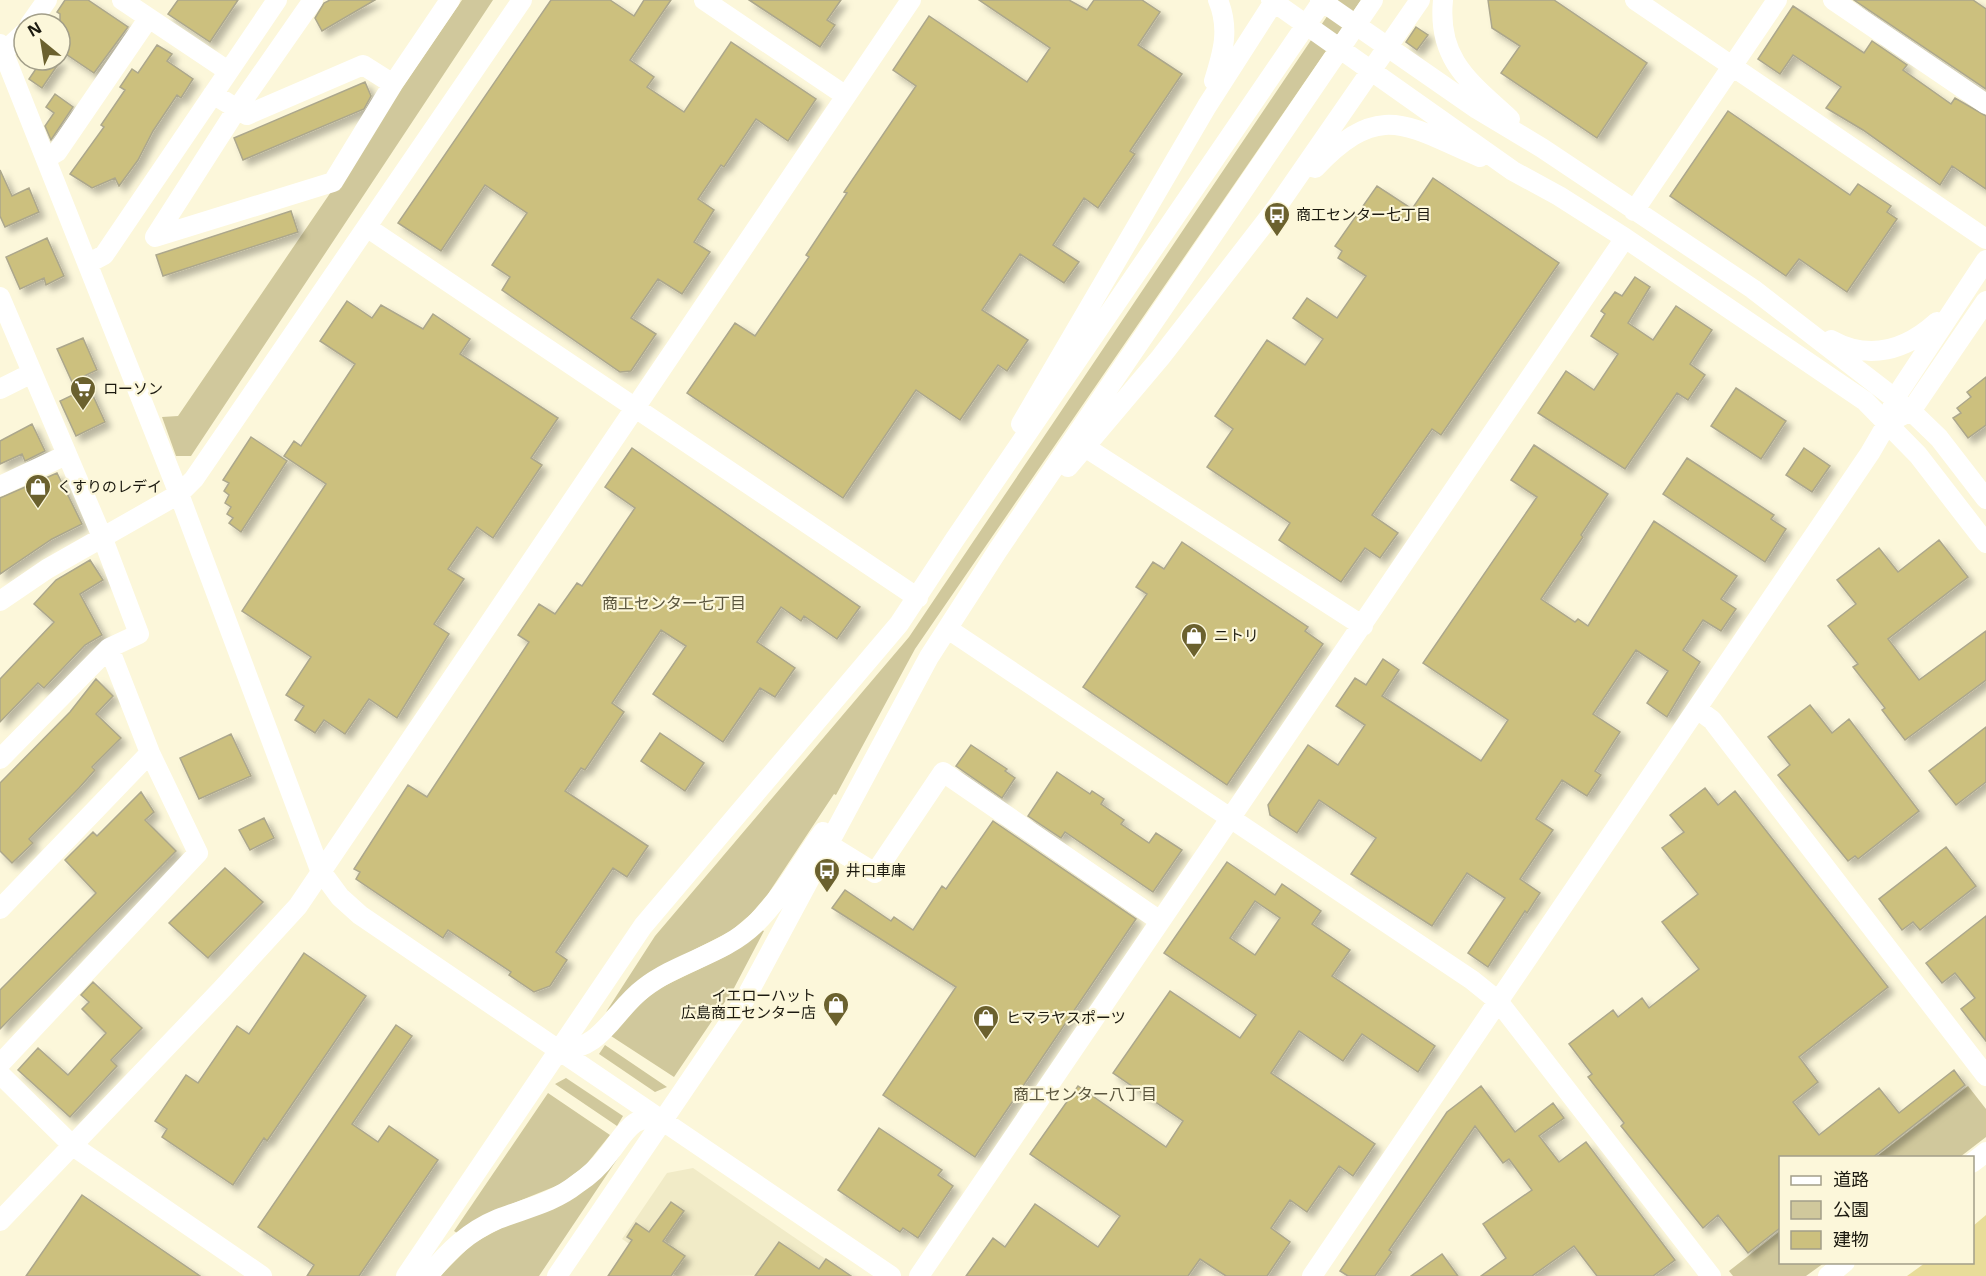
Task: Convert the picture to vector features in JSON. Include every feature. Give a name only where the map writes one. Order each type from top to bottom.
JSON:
[{"type":"street","points":[[122,0],[228,71]]},
{"type":"street","points":[[89,263],[104,255],[277,0]]},
{"type":"street","points":[[313,0],[237,109],[155,237],[333,182],[393,84],[450,0]]},
{"type":"street","points":[[0,601],[47,569],[179,494],[194,479],[522,0]]},
{"type":"street","points":[[704,0],[846,96]]},
{"type":"street","points":[[0,1221],[290,914],[636,409],[911,0]]},
{"type":"street","points":[[1207,106],[1226,41],[1225,16],[1218,0]]},
{"type":"street","points":[[406,1276],[643,926],[899,624],[918,598],[955,539],[1321,0],[1477,109],[1542,148],[1634,211],[1845,348],[1864,351],[1898,347],[1918,339],[1943,316],[1969,285]]},
{"type":"street","points":[[557,1276],[744,1001],[929,657],[998,550],[1372,0]]},
{"type":"street","points":[[998,550],[1160,358],[1274,210],[1380,42],[1420,0]]},
{"type":"street","points":[[1443,0],[1443,38],[1452,57],[1472,84],[1542,148]]},
{"type":"street","points":[[1635,0],[1986,240]]},
{"type":"street","points":[[1634,211],[1777,0]]},
{"type":"street","points":[[1833,0],[1986,104]]},
{"type":"street","points":[[955,539],[1085,311],[1207,106],[1277,4],[1513,171]]},
{"type":"street","points":[[46,158],[57,152],[148,19]]},
{"type":"street","points":[[1,51],[89,263],[179,494],[320,870],[340,897],[360,915],[891,1276]]},
{"type":"street","points":[[213,94],[247,115],[363,65],[393,84]]},
{"type":"street","points":[[1274,210],[1341,143],[1379,124],[1412,128],[1513,171],[1559,196],[1625,238],[1865,401],[1918,455],[1986,543]]},
{"type":"street","points":[[368,228],[918,598]]},
{"type":"street","points":[[919,1276],[1625,238]]},
{"type":"street","points":[[1312,1276],[1697,709],[1888,422],[1895,398],[1986,260]]},
{"type":"street","points":[[1753,289],[1911,411],[1939,438],[1986,499]]},
{"type":"street","points":[[0,297],[103,539],[139,634],[110,648],[0,759]]},
{"type":"street","points":[[1888,422],[1911,411],[1986,302]]},
{"type":"street","points":[[0,389],[32,374]]},
{"type":"street","points":[[1085,447],[1363,626]]},
{"type":"street","points":[[0,486],[66,455]]},
{"type":"street","points":[[948,629],[1229,820],[1472,980],[1498,1000],[1711,1276]]},
{"type":"street","points":[[0,1064],[198,853],[150,753],[110,648]]},
{"type":"street","points":[[1697,709],[1712,720],[1986,1076]]},
{"type":"street","points":[[0,909],[150,753]]},
{"type":"street","points":[[559,1050],[580,1049],[591,1044],[627,1002],[656,979],[720,950],[755,924],[772,905],[869,768]]},
{"type":"street","points":[[828,844],[875,873],[942,772],[1160,921]]},
{"type":"street","points":[[0,1074],[73,1146],[262,1276]]},
{"type":"street","points":[[428,1276],[456,1245],[483,1227],[548,1202],[576,1186],[596,1170],[634,1122],[645,1118],[662,1121]]},
{"type":"street","points":[[1974,1161],[1986,1152]]},
{"type":"street","points":[[1828,1276],[1844,1264]]},
{"type":"shaded area","points":[[693,1168],[849,1275],[677,1276],[622,1239],[667,1173]]},
{"type":"shaded area","points":[[1986,1215],[1986,1276],[1907,1276],[1924,1264],[1974,1264],[1974,1225]]},
{"type":"green space","points":[[462,0],[493,0],[191,456],[176,456],[162,417],[178,416]]},
{"type":"green space","points":[[1338,0],[1361,0],[915,649],[836,795],[834,794],[768,894],[751,914],[731,931],[647,974],[606,1012],[655,936],[909,637]]},
{"type":"green space","points":[[762,930],[764,931],[733,990],[674,1077],[611,1036],[628,1014],[658,989],[730,954]]},
{"type":"green space","points":[[605,1045],[667,1087],[655,1092],[599,1054]]},
{"type":"green space","points":[[566,1078],[623,1116],[617,1126],[555,1084]]},
{"type":"green space","points":[[1968,1086],[1986,1109],[1986,1137],[1961,1156],[1877,1156]]},
{"type":"green space","points":[[548,1093],[610,1135],[585,1166],[561,1184],[492,1212],[457,1233],[454,1231]]},
{"type":"green space","points":[[620,1155],[539,1276],[440,1276],[472,1244],[503,1227],[552,1209],[602,1176]]},
{"type":"green space","points":[[1779,1232],[1779,1264],[1823,1264],[1806,1276],[1733,1276],[1729,1271]]},
{"type":"building","points":[[65,0],[88,0],[128,27],[94,73],[72,58],[72,12],[57,12]]},
{"type":"building","points":[[178,0],[238,0],[210,42],[168,14]]},
{"type":"building","points":[[330,0],[375,0],[322,31],[315,18],[324,3]]},
{"type":"building","points":[[551,0],[610,0],[634,16],[644,0],[671,0],[630,60],[654,77],[647,87],[684,112],[731,42],[816,99],[788,141],[756,119],[724,167],[721,165],[698,199],[714,210],[694,242],[710,252],[682,294],[658,279],[631,318],[656,334],[631,371],[620,372],[502,290],[510,277],[492,265],[527,213],[485,185],[441,251],[398,223]]},
{"type":"building","points":[[749,0],[841,0],[827,20],[835,25],[820,47]]},
{"type":"building","points":[[979,0],[1069,0],[1087,10],[1094,0],[1142,0],[1160,12],[1138,45],[1182,74],[1130,151],[1135,154],[1098,208],[1084,198],[1053,245],[1079,262],[1064,283],[1020,254],[982,310],[1028,340],[1007,371],[998,365],[960,420],[916,390],[843,498],[687,393],[735,323],[755,336],[809,257],[806,255],[847,193],[844,192],[916,86],[893,70],[929,16],[1027,82],[1050,48]]},
{"type":"building","points":[[1488,0],[1554,0],[1647,63],[1597,138],[1501,73],[1520,46],[1492,28]]},
{"type":"building","points":[[1854,0],[1973,0],[1986,9],[1986,89]]},
{"type":"building","points":[[1793,6],[1864,53],[1872,41],[1907,65],[1903,70],[1951,104],[1955,98],[1986,116],[1986,189],[1952,166],[1940,185],[1863,130],[1826,108],[1841,87],[1793,55],[1780,74],[1758,59]]},
{"type":"building","points":[[1416,27],[1428,35],[1417,50],[1406,42]]},
{"type":"building","points":[[157,45],[172,54],[167,61],[193,79],[181,98],[177,95],[153,131],[138,160],[119,186],[115,178],[92,188],[70,174],[104,127],[101,125],[125,90],[120,87],[132,69],[138,73]]},
{"type":"building","points":[[34,72],[53,72],[42,88],[29,79]]},
{"type":"building","points":[[365,82],[371,96],[364,109],[243,160],[234,138]]},
{"type":"building","points":[[55,94],[73,107],[51,140],[45,126],[54,113],[46,107]]},
{"type":"building","points":[[1728,111],[1850,195],[1858,184],[1891,206],[1887,212],[1897,219],[1847,292],[1799,259],[1786,276],[1670,196]]},
{"type":"building","points":[[0,170],[12,196],[29,188],[39,212],[5,227],[0,216]]},
{"type":"building","points":[[1433,178],[1559,263],[1441,435],[1432,429],[1372,515],[1398,533],[1380,558],[1365,548],[1341,582],[1279,540],[1290,523],[1207,467],[1233,429],[1215,416],[1267,340],[1305,365],[1323,339],[1293,318],[1307,298],[1337,318],[1366,276],[1338,258],[1342,251],[1335,246],[1377,186],[1412,209]]},
{"type":"building","points":[[291,211],[298,232],[163,276],[156,255]]},
{"type":"building","points":[[47,238],[64,276],[46,285],[44,278],[20,289],[6,257]]},
{"type":"building","points":[[1635,277],[1650,287],[1628,323],[1653,340],[1676,306],[1712,330],[1690,364],[1705,375],[1688,400],[1677,393],[1625,469],[1538,413],[1566,371],[1594,390],[1618,354],[1591,336],[1605,314],[1601,311],[1615,292],[1622,296]]},
{"type":"building","points":[[347,301],[372,318],[381,305],[423,329],[433,314],[470,339],[460,354],[558,418],[531,458],[542,465],[493,538],[477,527],[448,569],[464,579],[434,624],[449,634],[397,718],[369,699],[345,734],[324,720],[315,733],[295,720],[304,706],[286,695],[311,657],[242,611],[326,484],[284,456],[294,441],[301,446],[355,364],[320,341]]},
{"type":"building","points":[[83,338],[97,370],[84,376],[105,422],[76,436],[60,401],[77,393],[57,349]]},
{"type":"building","points":[[1986,377],[1986,425],[1968,438],[1953,418],[1961,413],[1957,408],[1971,397],[1967,392]]},
{"type":"building","points":[[1736,388],[1786,421],[1761,459],[1711,426]]},
{"type":"building","points":[[32,424],[45,451],[25,461],[22,454],[0,464],[0,441]]},
{"type":"building","points":[[251,437],[287,461],[241,532],[229,523],[233,518],[227,514],[231,507],[225,503],[229,495],[224,491],[229,483],[223,480]]},
{"type":"building","points":[[1534,445],[1608,494],[1581,535],[1583,537],[1541,599],[1575,622],[1578,619],[1588,626],[1654,521],[1737,576],[1721,599],[1736,609],[1721,631],[1703,620],[1683,650],[1700,662],[1667,717],[1647,703],[1668,671],[1636,650],[1593,714],[1620,732],[1595,771],[1601,775],[1587,796],[1562,780],[1536,819],[1553,830],[1520,879],[1540,893],[1527,913],[1525,911],[1488,967],[1468,953],[1505,898],[1467,873],[1432,926],[1351,874],[1376,838],[1319,800],[1297,833],[1270,815],[1268,805],[1308,745],[1338,765],[1365,725],[1336,706],[1355,678],[1366,685],[1383,659],[1399,670],[1382,696],[1481,761],[1508,720],[1423,663],[1537,497],[1511,480]]},
{"type":"building","points":[[632,448],[860,607],[837,639],[804,616],[801,621],[781,607],[757,642],[795,668],[775,697],[760,688],[723,742],[653,694],[686,646],[661,630],[612,703],[624,712],[585,770],[581,768],[565,791],[648,846],[627,877],[613,868],[556,952],[567,960],[550,986],[534,992],[509,975],[511,972],[448,930],[443,938],[356,879],[360,872],[354,869],[408,785],[427,797],[529,642],[518,635],[539,604],[555,614],[577,583],[582,586],[635,508],[605,487]]},
{"type":"building","points":[[1804,448],[1830,466],[1812,492],[1786,475]]},
{"type":"building","points":[[1687,458],[1774,515],[1771,519],[1786,529],[1765,562],[1663,494]]},
{"type":"building","name":"くすりのレデイ","points":[[57,473],[82,524],[52,539],[0,574],[0,498]]},
{"type":"building","points":[[1939,540],[1968,577],[1888,639],[1919,680],[1986,631],[1986,680],[1905,740],[1882,710],[1885,708],[1853,667],[1858,664],[1828,626],[1856,604],[1837,580],[1879,548],[1898,572]]},
{"type":"building","name":"ニトリ","points":[[1182,542],[1308,627],[1305,631],[1323,644],[1227,785],[1083,687],[1147,594],[1136,587],[1153,562],[1164,569]]},
{"type":"building","points":[[90,560],[103,580],[80,594],[102,635],[85,645],[44,688],[38,683],[0,722],[0,679],[54,622],[34,604],[56,580]]},
{"type":"building","points":[[96,679],[113,696],[96,714],[121,738],[92,767],[95,770],[79,788],[29,839],[33,843],[12,863],[0,851],[0,783],[70,712]]},
{"type":"building","points":[[1810,705],[1832,733],[1849,719],[1919,811],[1858,859],[1855,856],[1848,861],[1778,775],[1790,765],[1768,737]]},
{"type":"building","points":[[1986,727],[1986,782],[1956,805],[1929,771]]},
{"type":"building","points":[[660,733],[704,763],[685,791],[641,761]]},
{"type":"building","points":[[231,734],[251,776],[199,799],[180,758]]},
{"type":"building","points":[[971,745],[1007,769],[1005,771],[1015,778],[1002,798],[956,766]]},
{"type":"building","points":[[1057,772],[1090,794],[1092,791],[1104,799],[1101,804],[1124,820],[1121,824],[1149,843],[1156,833],[1182,850],[1153,892],[1065,832],[1061,838],[1028,816]]},
{"type":"building","points":[[1705,788],[1718,805],[1735,791],[1888,987],[1799,1057],[1818,1082],[1793,1102],[1819,1135],[1879,1088],[1899,1113],[1954,1070],[1965,1085],[1875,1156],[1779,1156],[1779,1229],[1748,1253],[1718,1215],[1703,1228],[1621,1126],[1624,1123],[1588,1077],[1592,1074],[1569,1044],[1613,1010],[1618,1017],[1642,998],[1649,1008],[1699,969],[1662,922],[1698,894],[1662,848],[1684,832],[1670,815]]},
{"type":"building","points":[[141,792],[154,812],[145,820],[176,851],[0,1029],[0,990],[96,893],[65,860],[93,832],[97,836]]},
{"type":"building","points":[[264,818],[274,838],[250,850],[239,830]]},
{"type":"building","name":"ヒマラヤスポーツ","points":[[993,821],[1136,919],[975,1157],[883,1095],[956,987],[832,908],[845,890],[891,921],[894,917],[913,930],[942,886],[946,889]]},
{"type":"building","points":[[1946,847],[1976,886],[1920,930],[1913,922],[1902,930],[1879,899]]},
{"type":"building","points":[[1227,862],[1275,895],[1282,884],[1321,911],[1312,924],[1350,950],[1332,976],[1435,1046],[1418,1072],[1362,1034],[1343,1061],[1299,1031],[1271,1073],[1375,1144],[1353,1176],[1339,1166],[1307,1212],[1290,1200],[1271,1228],[1290,1242],[1267,1276],[1226,1276],[1200,1259],[1188,1276],[966,1276],[993,1238],[1005,1247],[1035,1204],[1098,1247],[1120,1216],[1030,1154],[1078,1086],[1166,1147],[1183,1121],[1113,1073],[1170,991],[1240,1038],[1256,1015],[1164,953]],"holes":[[[1255,901],[1280,918],[1255,955],[1230,938]]]},
{"type":"building","points":[[225,868],[263,902],[208,958],[169,923]]},
{"type":"building","points":[[1986,916],[1986,1041],[1961,1009],[1975,998],[1955,973],[1942,983],[1926,963]]},
{"type":"building","points":[[304,953],[366,996],[267,1141],[264,1138],[233,1185],[162,1137],[167,1129],[155,1121],[186,1075],[198,1083],[237,1026],[249,1034]]},
{"type":"building","points":[[93,982],[142,1028],[111,1060],[117,1066],[70,1117],[18,1070],[38,1048],[68,1075],[106,1033],[82,1009],[89,1002],[81,995]]},
{"type":"building","points":[[396,1025],[412,1036],[352,1124],[378,1142],[389,1126],[438,1160],[359,1276],[307,1276],[314,1265],[258,1227]]},
{"type":"building","points":[[1481,1086],[1515,1132],[1553,1103],[1564,1118],[1539,1136],[1559,1162],[1586,1142],[1675,1260],[1653,1276],[1597,1276],[1574,1246],[1532,1276],[1481,1276],[1506,1258],[1483,1224],[1532,1190],[1509,1159],[1503,1163],[1475,1126],[1389,1250],[1392,1252],[1375,1276],[1348,1276],[1340,1271],[1447,1112]]},
{"type":"building","points":[[879,1128],[942,1170],[938,1175],[953,1186],[918,1238],[903,1228],[900,1232],[838,1190]]},
{"type":"building","points":[[82,1195],[200,1276],[26,1276]]},
{"type":"building","points":[[671,1202],[684,1211],[663,1241],[685,1256],[671,1276],[608,1276],[632,1240],[627,1237],[636,1223],[649,1232]]},
{"type":"building","points":[[779,1242],[819,1269],[826,1259],[851,1276],[755,1276]]},
{"type":"building","points":[[1442,1254],[1458,1276],[1411,1276]]},
{"type":"place","name":"商工センター七丁目","points":[[1277,238]]},
{"type":"place","name":"ローソン","points":[[83,412]]},
{"type":"place","name":"くすりのレデイ","points":[[38,510]]},
{"type":"place","name":"ニトリ","points":[[1194,659]]},
{"type":"place","name":"井口車庫","points":[[827,894]]},
{"type":"place","name":"イエローハット 広島商工センター店","points":[[836,1028]]},
{"type":"place","name":"ヒマラヤスポーツ","points":[[986,1041]]},
{"type":"district","name":"商工センター七丁目","points":[[674,603]]},
{"type":"district","name":"商工センター八丁目","points":[[1085,1094]]}]
